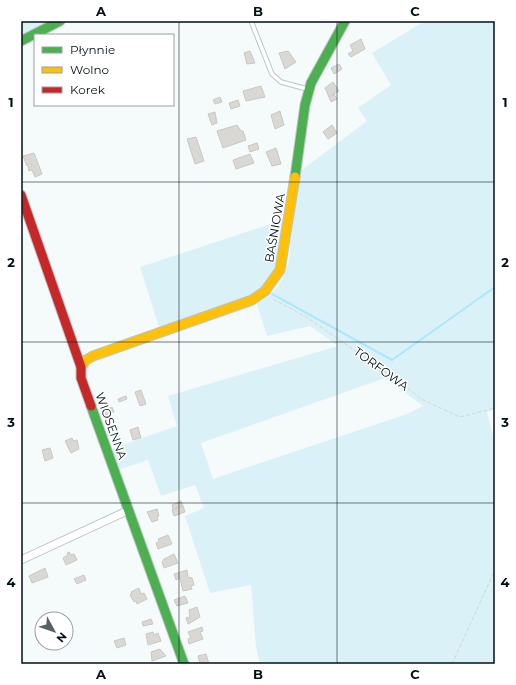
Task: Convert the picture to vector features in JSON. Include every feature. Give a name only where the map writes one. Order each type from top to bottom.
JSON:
[{"type":"street","points":[[21,40],[60,21]]},
{"type":"street","name":"BAŚNIOWA","points":[[81,367],[86,360],[93,356],[234,308],[252,300],[265,291],[280,270],[286,240],[305,105],[311,83],[345,21]]},
{"type":"street","name":"WIOSENNA","points":[[21,196],[81,367],[81,378],[184,664]]},
{"type":"street","points":[[21,560],[129,510]]},
{"type":"lane","points":[[250,21],[275,78],[309,90]]},
{"type":"path","name":"TORFOWA","points":[[273,299],[308,318],[404,385],[420,398],[460,417],[495,408]]},
{"type":"path","points":[[452,664],[495,570]]},
{"type":"shaded area","points":[[21,21],[54,21],[21,38]]},
{"type":"shaded area","points":[[425,21],[495,21],[495,409],[487,412],[495,444],[495,664],[260,664],[256,647],[251,585],[210,593],[185,516],[204,508],[195,485],[161,496],[148,460],[117,470],[111,449],[177,426],[168,396],[338,346],[310,326],[267,336],[257,304],[278,287],[288,266],[299,172],[367,121],[358,108],[391,85],[372,53]],"holes":[[[385,378],[423,406],[407,414],[213,479],[201,443]]]},
{"type":"shaded area","points":[[283,220],[277,267],[268,282],[248,299],[159,327],[140,267]]},
{"type":"building","points":[[361,39],[365,49],[351,57],[348,54],[353,51],[350,45]]},
{"type":"building","points":[[250,51],[255,63],[247,64],[244,53]]},
{"type":"building","points":[[288,51],[296,62],[285,69],[279,53]]},
{"type":"building","points":[[339,64],[342,69],[334,74],[331,68]]},
{"type":"building","points":[[333,82],[339,91],[329,97],[325,88]]},
{"type":"building","points":[[261,86],[265,97],[246,101],[243,91]]},
{"type":"building","points":[[334,94],[337,99],[331,102],[329,97]]},
{"type":"building","points":[[220,97],[222,102],[215,104],[213,100]]},
{"type":"building","points":[[238,100],[240,106],[231,109],[229,103]]},
{"type":"building","points":[[280,111],[284,125],[275,129],[271,115]]},
{"type":"building","points":[[215,112],[217,123],[212,125],[208,114]]},
{"type":"building","points":[[237,125],[241,131],[243,131],[246,140],[223,148],[217,131]]},
{"type":"building","points":[[332,125],[337,133],[328,139],[323,132]]},
{"type":"building","points":[[196,137],[204,161],[195,164],[187,139]]},
{"type":"building","points":[[257,143],[259,149],[250,152],[248,146]]},
{"type":"building","points":[[276,148],[281,164],[272,166],[266,152]]},
{"type":"building","points":[[34,153],[42,174],[35,177],[32,170],[29,171],[28,167],[32,166],[31,164],[27,166],[23,156]]},
{"type":"building","points":[[250,154],[254,163],[236,169],[233,160]]},
{"type":"building","points":[[141,390],[146,404],[140,406],[135,392]]},
{"type":"building","points":[[126,396],[127,399],[119,402],[118,399]]},
{"type":"building","points":[[112,407],[114,412],[105,416],[103,411]]},
{"type":"building","points":[[138,427],[141,438],[133,440],[130,430]]},
{"type":"building","points":[[72,438],[73,441],[77,440],[79,449],[71,453],[65,441]]},
{"type":"building","points":[[50,448],[53,458],[45,461],[42,450]]},
{"type":"building","points":[[181,501],[183,506],[173,510],[172,505]]},
{"type":"building","points":[[183,506],[185,512],[174,516],[172,510]]},
{"type":"building","points":[[157,509],[159,516],[157,517],[158,520],[152,522],[147,512]]},
{"type":"building","points":[[168,535],[172,544],[158,549],[156,543],[159,542],[158,539]]},
{"type":"building","points":[[69,552],[71,555],[74,554],[77,560],[66,565],[63,558],[68,555],[67,553]]},
{"type":"building","points":[[174,554],[178,563],[164,568],[162,562],[164,559]]},
{"type":"building","points":[[45,568],[48,577],[32,583],[29,576]]},
{"type":"building","points":[[187,570],[188,577],[192,578],[194,585],[191,586],[192,589],[183,591],[180,578],[176,580],[174,574]]},
{"type":"building","points":[[84,575],[86,580],[77,584],[74,579]]},
{"type":"building","points":[[139,588],[141,594],[144,593],[147,599],[137,604],[130,595],[132,594],[131,592]]},
{"type":"building","points":[[185,596],[188,603],[177,606],[174,600]]},
{"type":"building","points":[[197,607],[200,617],[188,624],[186,618],[190,617],[189,610]]},
{"type":"building","points":[[151,619],[153,624],[143,626],[142,622]]},
{"type":"building","points":[[202,627],[203,631],[200,632],[203,639],[189,644],[188,639],[191,638],[188,632]]},
{"type":"building","points":[[153,632],[154,635],[158,633],[161,641],[148,645],[146,634]]},
{"type":"building","points":[[124,638],[126,645],[117,648],[114,641]]},
{"type":"building","points":[[160,649],[166,656],[152,661],[151,652]]},
{"type":"building","points":[[206,654],[209,664],[200,664],[198,656]]},
{"type":"waterway","points":[[272,294],[392,360],[495,287]]},
{"type":"traffic: fast","points":[[35,34],[60,21]]},
{"type":"traffic: fast","points":[[295,177],[305,105],[311,83],[345,21]]},
{"type":"traffic: fast","points":[[21,41],[34,34]]},
{"type":"traffic: fast","points":[[91,406],[184,664]]},
{"type":"traffic: slow","points":[[81,367],[86,360],[93,356],[252,300],[265,291],[280,270],[295,177]]},
{"type":"traffic: jam","points":[[21,195],[81,367],[81,378],[91,406]]}]
